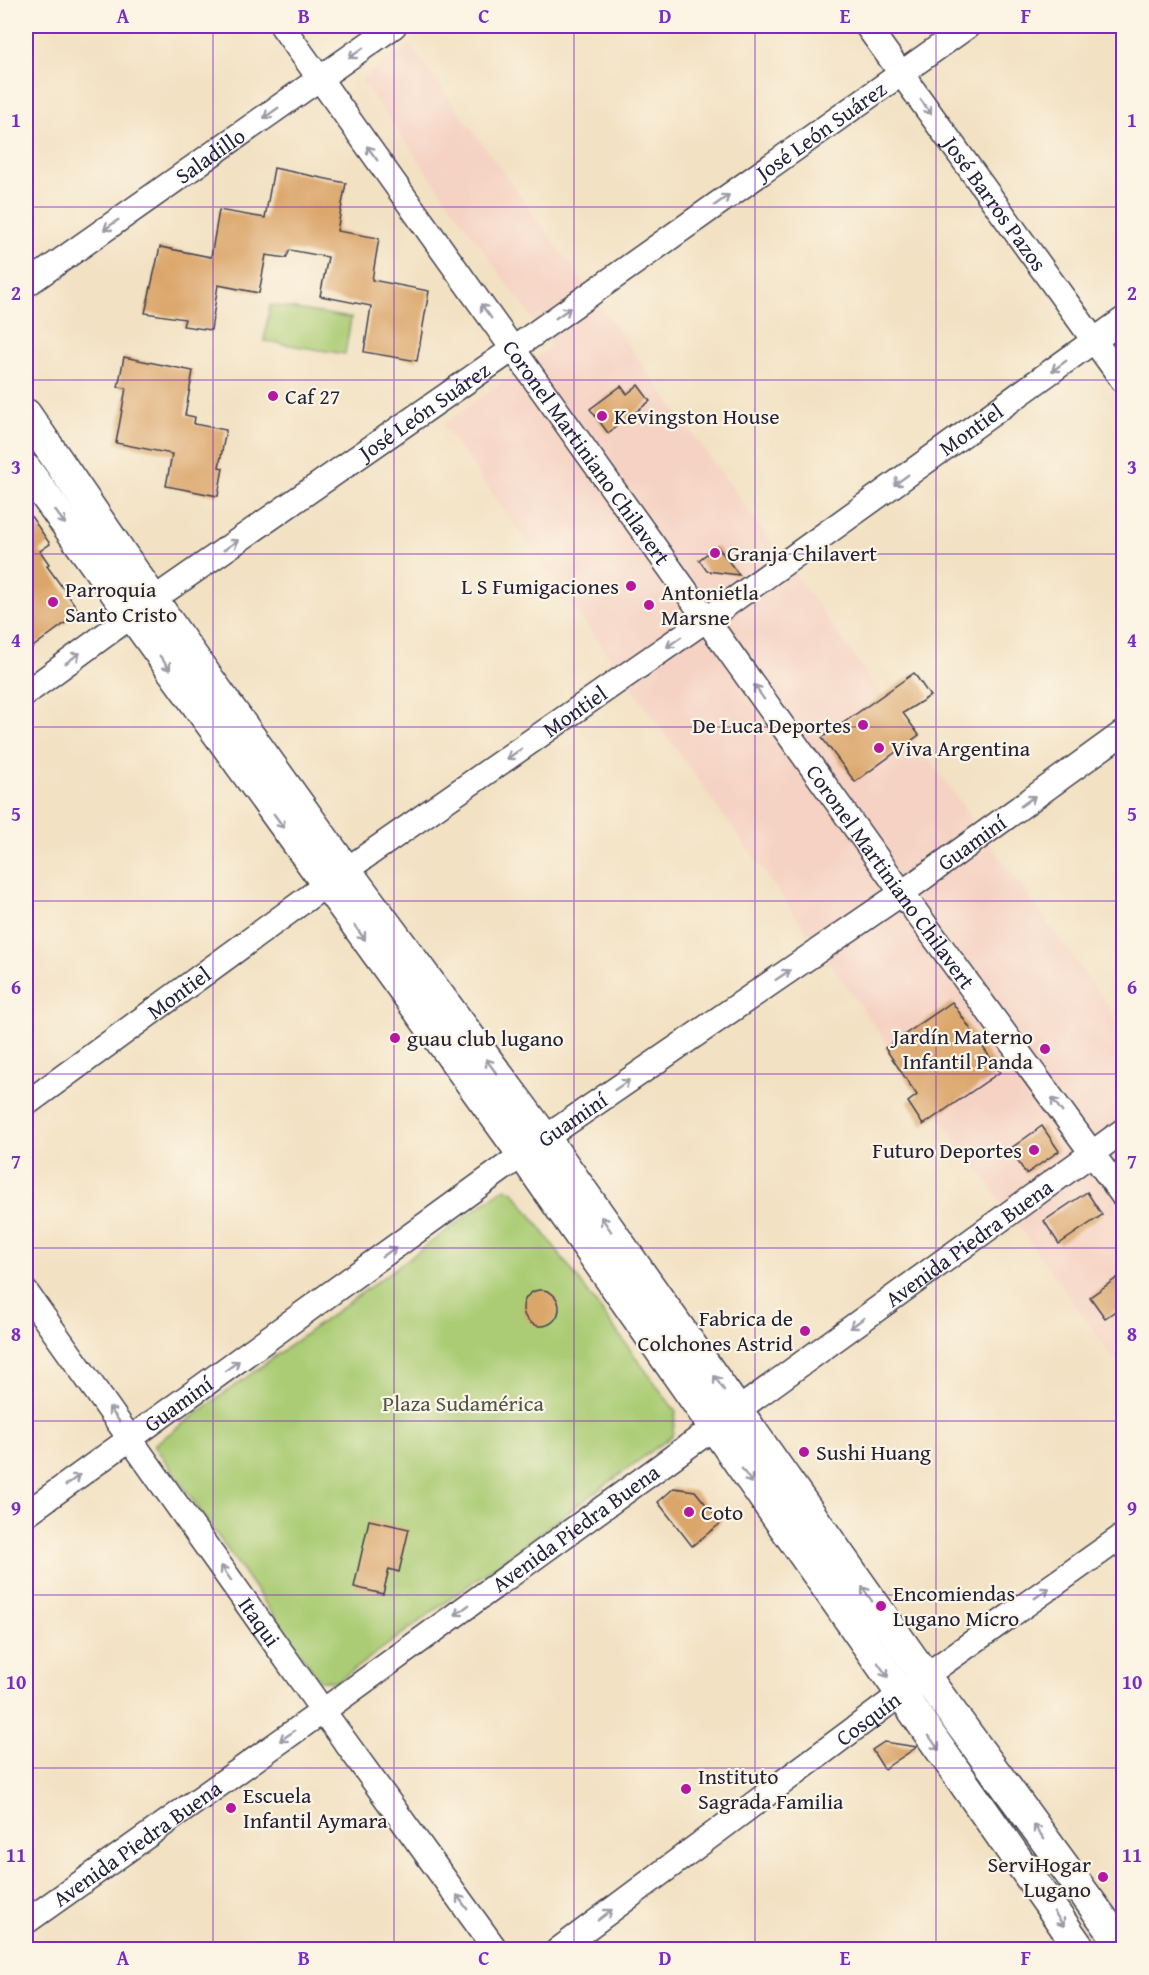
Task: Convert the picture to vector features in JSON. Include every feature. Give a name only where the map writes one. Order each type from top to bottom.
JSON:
[{"type":"main road","points":[[26,414],[142,607]]},
{"type":"main road","points":[[26,469],[142,607],[336,878],[534,1146],[738,1410],[925,1676],[1122,1948]]},
{"type":"main road","points":[[534,1146],[714,1428],[1081,1950]]},
{"type":"street","name":"Coronel Martiniano Chilavert","points":[[282,26],[902,893],[1124,1197]]},
{"type":"street","name":"Saladillo","points":[[26,285],[394,26]]},
{"type":"street","name":"José Barros Pazos","points":[[867,26],[1124,382]]},
{"type":"street","name":"José León Suárez","points":[[26,693],[142,607],[513,349],[968,26]]},
{"type":"street","name":"Montiel","points":[[26,1104],[336,878],[707,619],[1124,319]]},
{"type":"street","name":"Guaminí","points":[[26,1514],[534,1146],[902,893],[1124,732]]},
{"type":"street","name":"Avenida Piedra Buena","points":[[26,1922],[323,1711],[1124,1130]]},
{"type":"street","name":"Itaqui","points":[[26,1292],[132,1438],[323,1711],[496,1950]]},
{"type":"street","name":"Cosquín","points":[[558,1950],[925,1676],[1124,1536]]},
{"type":"shaded area","points":[[410,44],[1123,1027],[1123,1372],[443,425],[552,346],[361,80]]},
{"type":"green space","points":[[270,305],[351,318],[345,354],[264,341]]},
{"type":"green space","name":"Plaza Sudamérica","points":[[505,1188],[514,1192],[676,1412],[672,1436],[338,1681],[320,1681],[154,1445]]},
{"type":"building","points":[[274,168],[346,183],[337,231],[379,238],[372,280],[429,291],[417,361],[364,352],[371,306],[320,296],[328,257],[290,250],[286,258],[266,255],[259,293],[218,285],[211,330],[183,326],[185,319],[145,313],[160,247],[211,257],[219,210],[265,218]]},
{"type":"building","points":[[124,357],[193,371],[185,415],[195,417],[194,424],[226,430],[219,467],[223,468],[218,496],[166,486],[172,454],[116,443],[126,388],[118,387]]},
{"type":"building","points":[[638,385],[650,401],[608,433],[590,409],[621,386],[627,394]]},
{"type":"building","points":[[26,509],[50,544],[40,551],[49,564],[47,566],[80,612],[26,652]]},
{"type":"building","name":"Granja Chilavert","points":[[717,546],[739,575],[707,571],[699,560]]},
{"type":"building","points":[[914,673],[930,696],[903,713],[919,735],[855,782],[822,738]]},
{"type":"building","points":[[952,1002],[1000,1072],[923,1125],[908,1102],[917,1095],[885,1048]]},
{"type":"building","name":"Futuro Deportes","points":[[1042,1126],[1059,1151],[1026,1174],[1010,1149]]},
{"type":"building","points":[[1087,1192],[1102,1215],[1059,1244],[1044,1221]]},
{"type":"building","points":[[1124,1273],[1124,1305],[1105,1318],[1090,1297]]},
{"type":"building","points":[[541,1290],[554,1295],[559,1308],[554,1321],[541,1326],[528,1321],[523,1308],[528,1295]]},
{"type":"building","name":"Coto","points":[[674,1488],[695,1491],[721,1523],[692,1546],[658,1502]]},
{"type":"building","points":[[369,1520],[409,1529],[399,1572],[389,1569],[383,1594],[354,1587]]},
{"type":"building","points":[[884,1742],[917,1747],[884,1769],[872,1750]]},
{"type":"place","name":"Caf 27","points":[[273,396]]},
{"type":"place","name":"Kevingston House","points":[[602,416]]},
{"type":"place","name":"Granja Chilavert","points":[[715,553]]},
{"type":"place","name":"L S Fumigaciones","points":[[631,586]]},
{"type":"place","name":"Parroquia Santo Cristo","points":[[53,602]]},
{"type":"place","name":"Antonietla Marsne","points":[[649,605]]},
{"type":"place","name":"De Luca Deportes","points":[[863,725]]},
{"type":"place","name":"Viva Argentina","points":[[879,748]]},
{"type":"place","name":"guau club lugano","points":[[395,1038]]},
{"type":"place","name":"Jardín Materno Infantil Panda","points":[[1045,1049]]},
{"type":"place","name":"Futuro Deportes","points":[[1034,1150]]},
{"type":"place","name":"Fabrica de Colchones Astrid","points":[[805,1331]]},
{"type":"place","name":"Sushi Huang","points":[[804,1452]]},
{"type":"place","name":"Coto","points":[[689,1512]]},
{"type":"place","name":"Encomiendas Lugano Micro","points":[[881,1606]]},
{"type":"place","name":"Instituto Sagrada Familia","points":[[686,1789]]},
{"type":"place","name":"Escuela Infantil Aymara","points":[[231,1808]]},
{"type":"place","name":"ServiHogar Lugano","points":[[1103,1877]]}]
